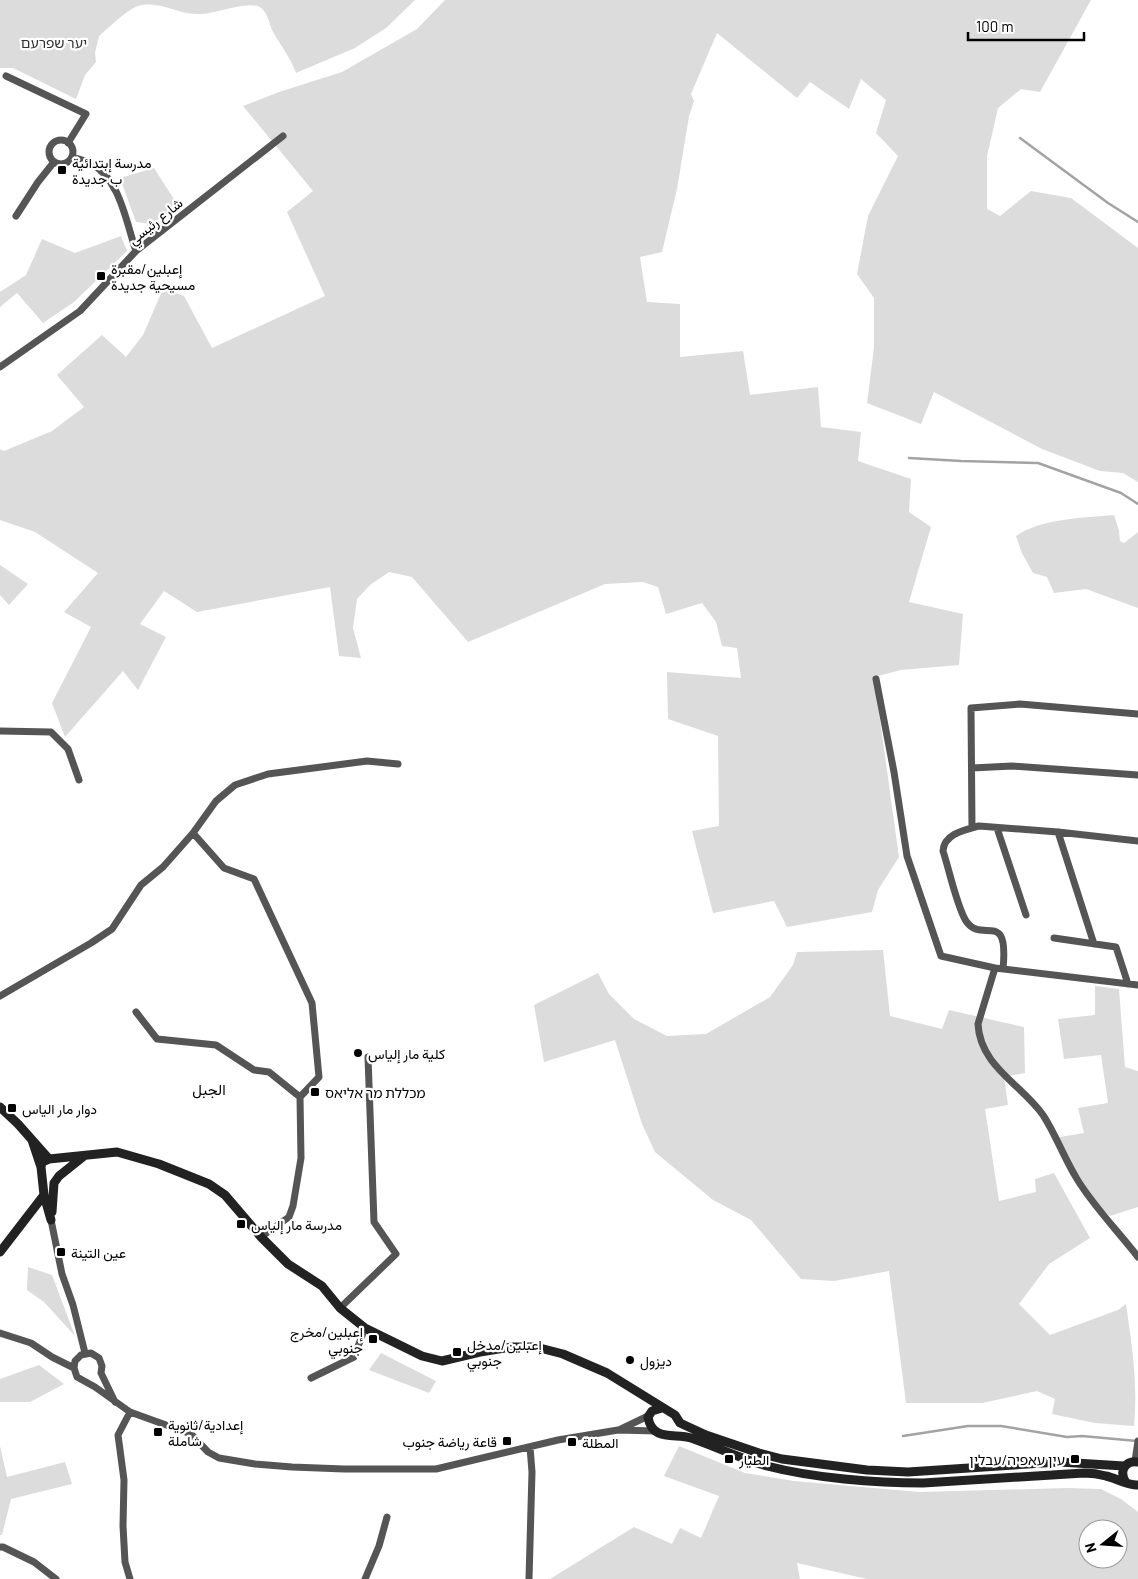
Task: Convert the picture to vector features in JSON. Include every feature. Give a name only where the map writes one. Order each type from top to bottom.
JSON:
[{"type":"main road","points":[[0,1107],[57,1166],[51,1220]]},
{"type":"main road","points":[[32,1140],[40,1167],[44,1195],[51,1220]]},
{"type":"main road","points":[[40,1167],[42,1162],[50,1160],[117,1152],[159,1164],[209,1184],[225,1195],[261,1237],[288,1264],[322,1286],[340,1308],[365,1328],[422,1356],[439,1361],[512,1347],[536,1347],[563,1354],[607,1372],[675,1415],[680,1422],[706,1435],[782,1459],[867,1470],[908,1472],[1058,1462],[1124,1466],[1127,1463],[1136,1462]]},
{"type":"main road","points":[[43,1180],[48,1183],[56,1179],[84,1156]]},
{"type":"main road","points":[[0,1252],[44,1195]]},
{"type":"main road","points":[[632,1389],[649,1414],[651,1425],[667,1437],[687,1437],[768,1466],[823,1476],[901,1483],[1084,1473],[1102,1475],[1125,1481],[1131,1485],[1137,1485]]},
{"type":"main road","points":[[649,1414],[656,1409],[662,1408]]},
{"type":"main road","points":[[672,1436],[679,1430],[680,1422]]},
{"type":"main road","points":[[1124,1466],[1122,1474],[1125,1481]]},
{"type":"street","points":[[6,76],[86,114],[68,143]]},
{"type":"street","name":"شارع رئيسي","points":[[0,367],[80,311],[136,251],[283,136]]},
{"type":"street","points":[[61,140],[68,143],[72,149],[72,157],[62,164],[54,162],[49,152],[51,145],[61,140]]},
{"type":"street","points":[[72,157],[90,163],[105,173],[116,189],[136,251]]},
{"type":"street","points":[[16,216],[38,182],[54,162]]},
{"type":"street","points":[[876,679],[894,772],[907,856],[941,956],[994,968],[1138,985]]},
{"type":"street","points":[[972,828],[971,708],[1020,704],[1138,714]]},
{"type":"street","points":[[0,731],[51,732],[68,749],[79,780]]},
{"type":"street","points":[[0,996],[112,929],[141,886],[163,867],[193,833],[216,801],[235,784],[268,774],[367,761],[398,764]]},
{"type":"street","points":[[972,768],[1012,766],[1138,775]]},
{"type":"street","points":[[1003,969],[1005,950],[1000,934],[993,930],[975,928],[966,922],[943,851],[946,840],[952,835],[978,826],[1138,840]]},
{"type":"street","points":[[997,828],[1026,916]]},
{"type":"street","points":[[1058,832],[1094,944]]},
{"type":"street","points":[[193,833],[224,868],[254,879],[312,1004],[319,1077],[300,1097],[301,1158],[293,1206],[289,1217],[261,1237]]},
{"type":"street","points":[[1054,938],[1116,947],[1128,984]]},
{"type":"street","points":[[994,968],[978,1024],[978,1034],[982,1043],[999,1070],[1042,1114],[1077,1180],[1138,1257]]},
{"type":"street","points":[[136,1012],[156,1039],[216,1045],[254,1070],[269,1072],[300,1097]]},
{"type":"street","points":[[340,1308],[396,1254],[374,1222],[368,1057]]},
{"type":"street","points":[[51,1220],[62,1274],[85,1353]]},
{"type":"street","points":[[311,1378],[354,1357],[365,1328]]},
{"type":"street","points":[[0,1333],[31,1343],[52,1357],[74,1368]]},
{"type":"street","points":[[115,1402],[101,1373],[102,1366],[99,1358],[91,1353],[85,1353],[77,1358],[74,1368],[77,1377],[130,1412],[191,1434],[208,1452],[219,1458],[292,1467],[436,1469],[558,1440],[618,1430],[656,1430]]},
{"type":"street","points":[[84,1381],[93,1381],[101,1373]]},
{"type":"street","points":[[130,1412],[118,1435],[124,1480],[123,1526],[125,1562],[130,1579]]},
{"type":"street","points":[[618,1430],[649,1414]]},
{"type":"street","points":[[1136,1462],[1138,1441]]},
{"type":"street","points":[[529,1579],[532,1472],[530,1447]]},
{"type":"street","points":[[365,1579],[379,1546],[387,1517]]},
{"type":"street","points":[[0,1548],[3,1547],[34,1562],[56,1579]]},
{"type":"green space","name":"יער שפרעם","points":[[0,0],[415,0],[386,28],[355,48],[296,73],[272,30],[266,14],[260,7],[254,5],[238,6],[197,14],[154,5],[138,6],[123,15],[99,36],[95,53],[96,62],[85,75],[76,99],[13,68],[0,68]]},
{"type":"green space","points":[[445,0],[1091,0],[1040,92],[1021,89],[998,108],[987,156],[987,209],[1000,216],[1031,191],[1071,198],[1138,248],[1138,482],[1123,473],[1100,471],[1042,449],[934,392],[921,424],[867,403],[874,347],[874,298],[857,274],[868,216],[898,156],[876,133],[886,100],[861,79],[849,109],[810,82],[797,98],[717,33],[691,94],[694,101],[689,116],[677,189],[662,252],[640,257],[647,302],[680,304],[680,357],[743,351],[750,395],[818,387],[821,427],[861,432],[858,461],[911,479],[909,512],[931,527],[909,602],[963,614],[959,665],[901,670],[874,677],[899,857],[878,890],[872,912],[787,927],[774,901],[713,913],[692,831],[719,826],[718,736],[668,719],[667,672],[741,678],[737,648],[722,646],[716,622],[702,603],[666,614],[658,587],[643,582],[605,584],[468,642],[412,577],[389,572],[370,585],[357,599],[353,628],[361,658],[339,656],[330,587],[197,612],[164,591],[140,624],[166,637],[138,690],[123,671],[65,737],[52,703],[91,627],[64,612],[98,573],[35,532],[0,520],[0,449],[4,451],[52,431],[84,407],[57,375],[102,335],[126,357],[143,335],[163,289],[184,296],[212,348],[325,296],[287,212],[313,191],[243,106],[279,92],[342,72],[417,29]]},
{"type":"green space","points":[[154,168],[177,204],[153,224],[136,222],[120,178]]},
{"type":"green space","points":[[121,236],[127,251],[74,302],[43,323],[17,293],[0,307],[0,292],[26,275],[42,239],[75,253]]},
{"type":"green space","points":[[1114,515],[1120,541],[1124,543],[1138,532],[1138,608],[1086,589],[1054,593],[1047,577],[1033,573],[1022,553],[1016,536],[1026,530],[1051,522]]},
{"type":"green space","points":[[0,565],[28,584],[9,605],[0,595]]},
{"type":"green space","points":[[883,950],[890,1016],[942,1029],[949,1010],[1024,1027],[1025,1073],[1004,1077],[1008,1105],[985,1109],[999,1201],[1036,1192],[1035,1179],[1054,1173],[1090,1238],[1049,1264],[1019,1304],[1050,1335],[1118,1310],[1126,1304],[1135,1380],[1134,1426],[1095,1423],[1052,1414],[1055,1399],[1037,1391],[982,1403],[906,1403],[889,1271],[834,1281],[801,1279],[751,1220],[713,1200],[655,1152],[642,1124],[615,1040],[544,1062],[534,1005],[598,973],[609,994],[634,1019],[667,1036],[706,1034],[770,997],[793,965],[797,952]]},
{"type":"green space","points":[[1095,986],[1119,989],[1125,1067],[1138,1071],[1138,1207],[1110,1216],[1099,1206],[1054,1138],[1084,1133],[1078,1108],[1108,1103],[1101,1055],[1064,1059],[1058,1019],[1095,1015]]},
{"type":"green space","points":[[28,1267],[52,1275],[75,1336],[44,1302],[27,1290]]},
{"type":"green space","points":[[381,1353],[436,1381],[429,1393],[369,1370]]},
{"type":"green space","points":[[39,1365],[64,1384],[30,1402],[0,1402],[0,1379]]},
{"type":"green space","points":[[0,1446],[7,1477],[65,1462],[72,1484],[11,1499],[2,1535],[0,1535]]},
{"type":"green space","points":[[679,1446],[745,1473],[794,1481],[919,1492],[1067,1488],[1101,1489],[1121,1499],[1138,1512],[1138,1579],[867,1579],[797,1563],[800,1579],[550,1579],[634,1527],[672,1544],[680,1528],[701,1538],[719,1496],[664,1476]]},
{"type":"waterway","points":[[1020,138],[1108,203],[1138,222]]},
{"type":"waterway","points":[[909,458],[1038,463],[1121,493],[1138,504]]},
{"type":"waterway","points":[[903,1436],[968,1426],[1001,1426],[1067,1437],[1082,1436],[1137,1441]]},
{"type":"place","name":"مدرسة إبتدائية ب جديدة","points":[[62,170]]},
{"type":"place","name":"إعبلين/مقبرة مسيحية جديدة","points":[[101,276]]},
{"type":"place","name":"كلية مار إلياس","points":[[358,1053]]},
{"type":"place","name":"מכללת מר אליאס","points":[[315,1092]]},
{"type":"place","name":"دوار مار الياس","points":[[12,1108]]},
{"type":"place","name":"مدرسة مار إلياس","points":[[241,1224]]},
{"type":"place","name":"عين التينة","points":[[61,1252]]},
{"type":"place","name":"إعبلين/مخرج جنوبي","points":[[373,1339]]},
{"type":"place","name":"إعبلين/مدخل جنوبي","points":[[457,1352]]},
{"type":"place","name":"ديزول","points":[[630,1360]]},
{"type":"place","name":"إعدادية/ثانوية شاملة","points":[[158,1432]]},
{"type":"place","name":"قاعة رياضة جنوب","points":[[507,1441]]},
{"type":"place","name":"المطلة","points":[[572,1442]]},
{"type":"place","name":"الطيار","points":[[729,1459]]},
{"type":"place","name":"עין עאפיה/עבלין","points":[[1075,1459]]},
{"type":"district","name":"الجبل","points":[[209,1089]]}]
